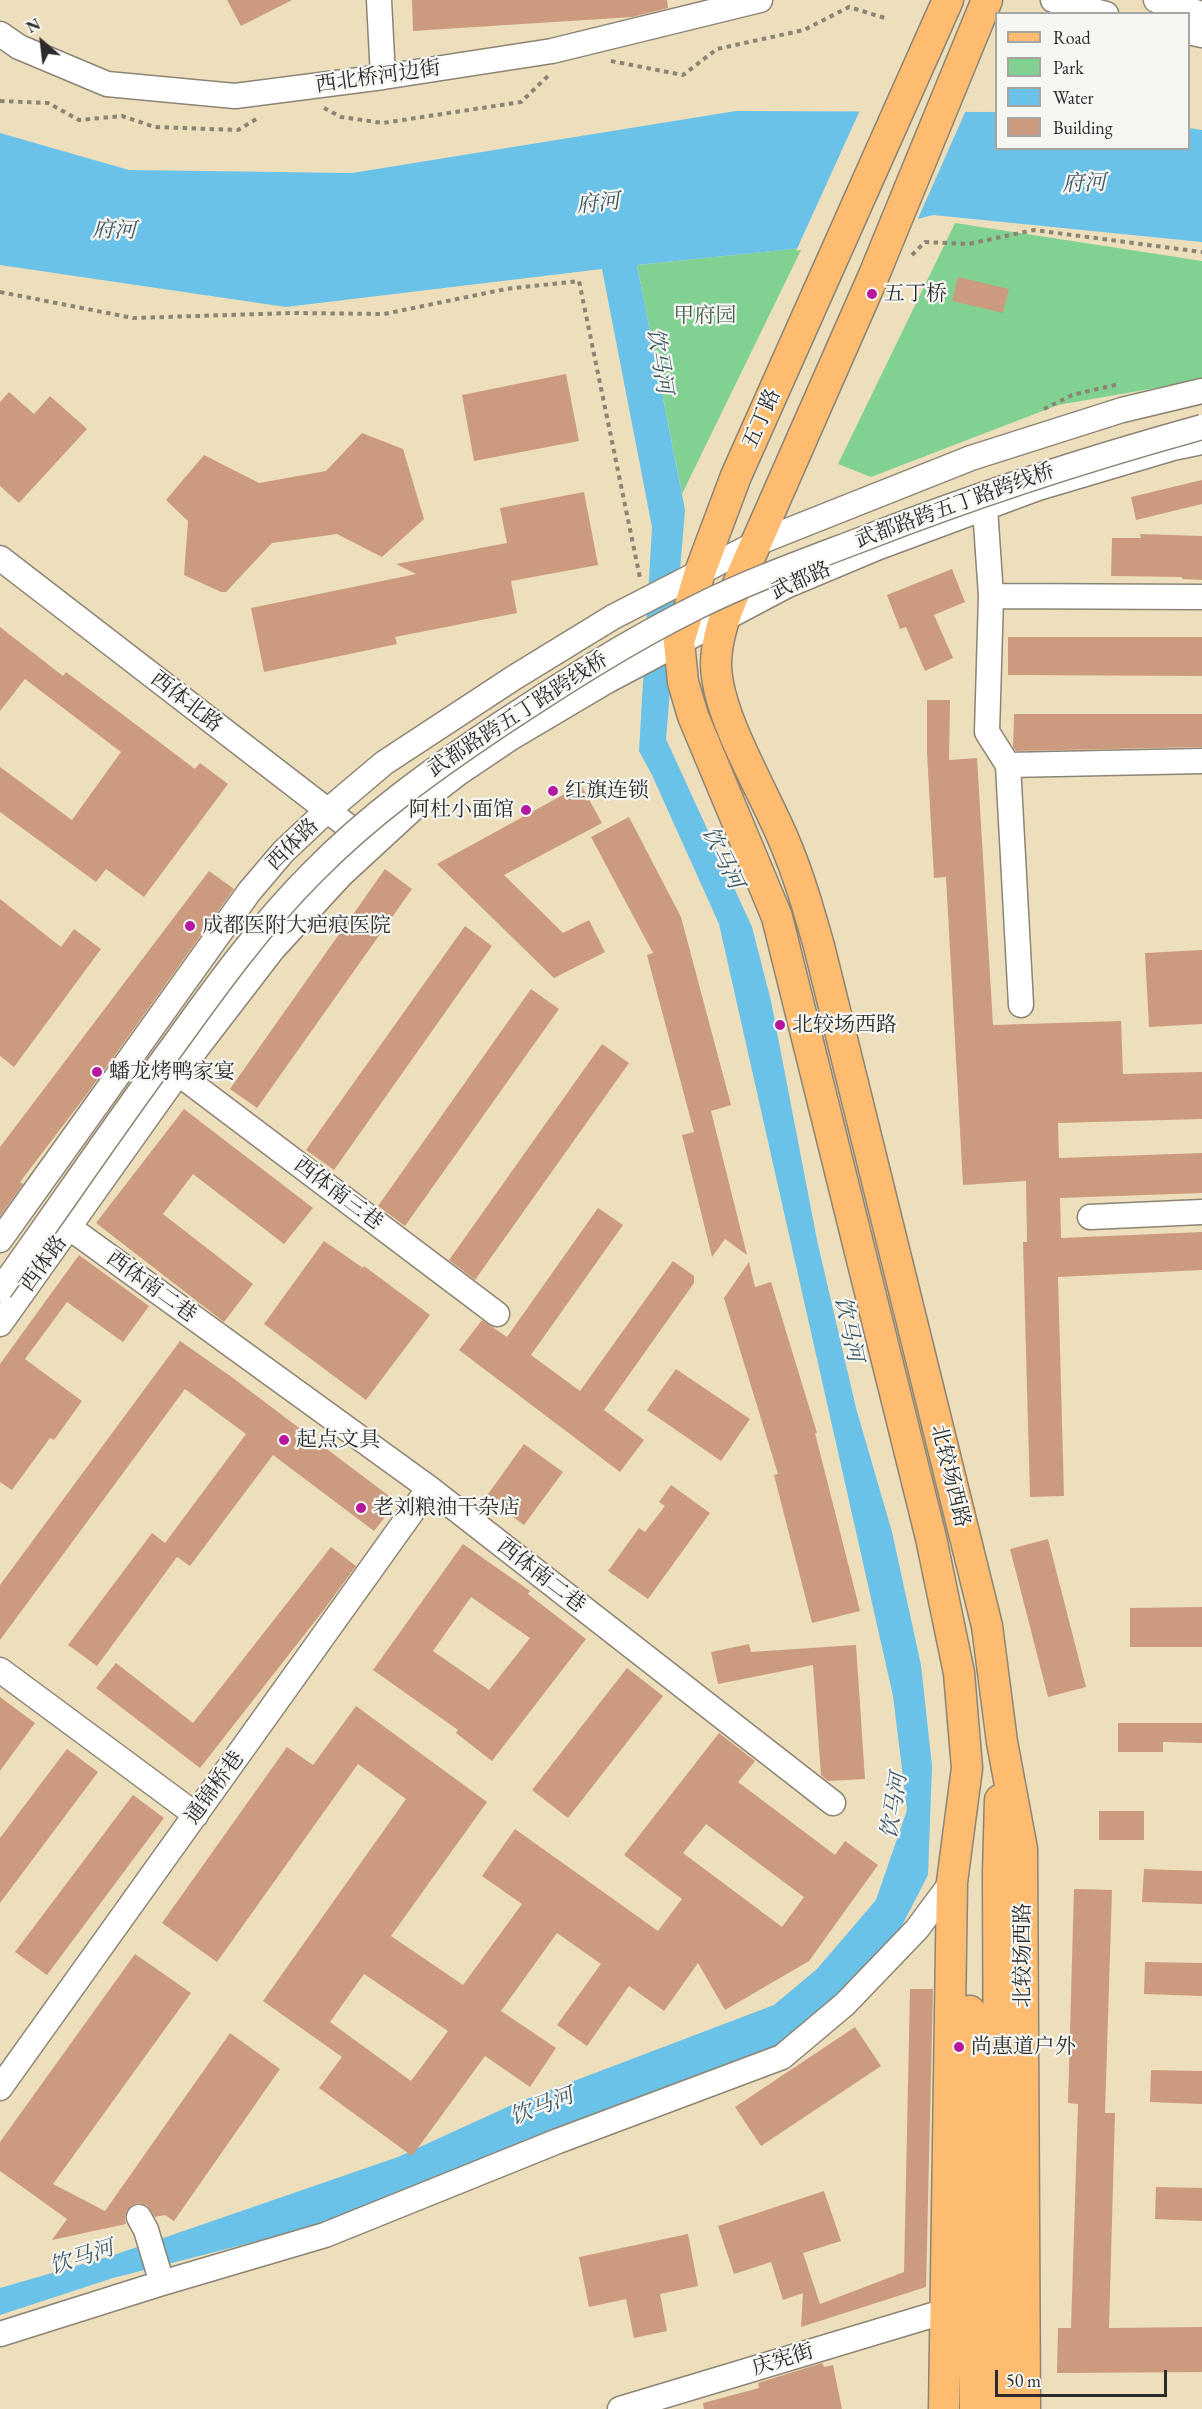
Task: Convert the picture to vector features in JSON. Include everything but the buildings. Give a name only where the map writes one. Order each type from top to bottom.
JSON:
[{"type":"main road","name":"五丁路","points":[[700,572],[736,476],[948,0]]},
{"type":"main road","points":[[756,543],[874,275],[987,0]]},
{"type":"main road","name":"北较场西路","points":[[756,543],[724,617],[718,642],[716,666],[720,692],[735,734],[785,842],[819,946],[987,1626],[1002,1742],[1022,1849],[1025,2409]]},
{"type":"main road","name":"北较场西路","points":[[700,572],[679,642],[683,682],[693,716],[777,917],[931,1538],[959,1673],[967,1768],[952,1882],[944,2409]]},
{"type":"main road","points":[[1000,2409],[998,1873],[1002,1742]]},
{"type":"main road","points":[[967,1768],[971,1825],[969,1969],[975,2409]]},
{"type":"street","points":[[380,0],[382,78]]},
{"type":"street","name":"西北桥河边街","points":[[0,34],[19,47],[107,84],[235,96],[382,78],[552,51],[760,0]]},
{"type":"street","points":[[1053,0],[1098,12]]},
{"type":"street","points":[[1156,0],[1202,14]]},
{"type":"street","points":[[700,572],[756,543],[971,458],[1122,410],[1202,392]]},
{"type":"street","name":"武都路跨五丁路跨线桥","points":[[0,1290],[136,1096],[258,933],[309,876],[348,838],[388,803],[428,773],[549,693],[696,607],[777,571],[975,496],[1083,460],[1202,427]]},
{"type":"street","name":"武都路","points":[[679,642],[724,617],[807,578],[1038,488],[1102,468],[1202,442]]},
{"type":"street","points":[[986,508],[991,596],[987,732],[1008,765],[1021,1005]]},
{"type":"street","name":"西体北路","points":[[0,558],[373,846]]},
{"type":"street","name":"西体路","points":[[0,1240],[222,927],[283,852],[384,763],[515,677],[613,617],[700,572]]},
{"type":"street","points":[[991,596],[1202,597]]},
{"type":"street","name":"西体路","points":[[0,1324],[179,1074],[273,949],[308,908],[418,804],[509,739],[607,681],[679,642]]},
{"type":"street","points":[[1008,765],[1202,762]]},
{"type":"street","name":"西体南三巷","points":[[179,1074],[497,1314]]},
{"type":"street","points":[[1090,1217],[1202,1212]]},
{"type":"street","name":"西体南二巷","points":[[70,1228],[429,1488],[833,1803]]},
{"type":"street","name":"通锦桥巷","points":[[0,2088],[429,1488]]},
{"type":"street","points":[[0,1670],[196,1815]]},
{"type":"street","points":[[0,2334],[325,2235],[558,2141],[782,2057],[861,1988],[917,1929],[952,1882]]},
{"type":"street","points":[[142,2224],[162,2283]]},
{"type":"street","name":"庆宪街","points":[[620,2409],[946,2312]]},
{"type":"path","points":[[909,258],[925,242],[968,244],[1034,230],[1202,252]]},
{"type":"path","points":[[0,292],[133,318],[292,313],[384,314],[506,289],[579,281],[637,570],[648,599]]},
{"type":"green space","points":[[955,223],[1202,261],[1202,380],[1058,405],[871,477],[838,464]]},
{"type":"green space","name":"甲府园","points":[[802,248],[682,494],[637,265]]},
{"type":"water","points":[[736,111],[995,112],[995,150],[1190,150],[1190,128],[1202,130],[1202,242],[933,215],[802,248],[637,265],[685,510],[666,739],[752,927],[771,1001],[817,1240],[856,1408],[892,1532],[921,1665],[932,1766],[928,1875],[892,1945],[772,2056],[379,2207],[113,2278],[0,2315],[0,2288],[111,2256],[398,2157],[516,2103],[774,2005],[817,1969],[876,1900],[907,1810],[893,1696],[719,924],[639,751],[652,527],[602,269],[286,307],[0,265],[0,133],[129,170],[352,173]]},
{"type":"pier","name":"五丁桥","points":[[861,108],[967,108],[916,223],[796,251]]},
{"type":"place","name":"五丁桥","points":[[872,294]]},
{"type":"place","name":"红旗连锁","points":[[553,791]]},
{"type":"place","name":"阿杜小面馆","points":[[526,810]]},
{"type":"place","name":"成都医附大疤痕医院","points":[[190,926]]},
{"type":"place","name":"北较场西路","points":[[780,1025]]},
{"type":"place","name":"蟠龙烤鸭家宴","points":[[97,1072]]},
{"type":"place","name":"起点文具","points":[[284,1440]]},
{"type":"place","name":"老刘粮油干杂店","points":[[361,1508]]},
{"type":"place","name":"尚惠道户外","points":[[959,2047]]},
{"type":"water label","name":"府河","points":[[1084,184]]},
{"type":"water label","name":"府河","points":[[598,204]]},
{"type":"water label","name":"府河","points":[[114,231]]},
{"type":"water label","name":"饮马河","points":[[659,361]]},
{"type":"water label","name":"饮马河","points":[[722,858]]},
{"type":"water label","name":"饮马河","points":[[848,1329]]},
{"type":"water label","name":"饮马河","points":[[895,1806]]},
{"type":"water label","name":"饮马河","points":[[542,2107]]},
{"type":"water label","name":"饮马河","points":[[82,2258]]}]
